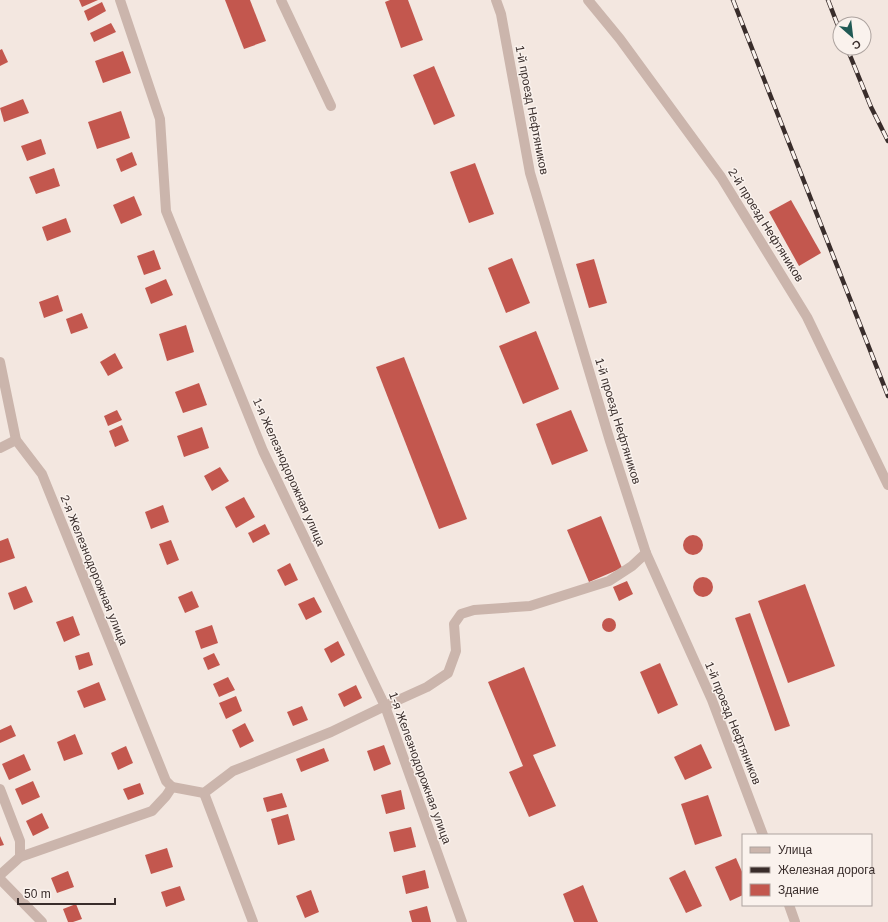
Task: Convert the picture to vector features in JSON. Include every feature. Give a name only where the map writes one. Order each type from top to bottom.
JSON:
[{"type":"street","name":"1-я Железнодорожная улица","points":[[120,0],[160,119],[166,211],[263,451],[385,706],[462,922]]},
{"type":"street","points":[[281,0],[331,106]]},
{"type":"street","name":"1-й проезд Нефтяников","points":[[496,0],[501,14],[530,173],[610,441],[646,553],[712,700],[763,834]]},
{"type":"street","name":"2-й проезд Нефтяников","points":[[588,0],[624,46],[725,184],[807,317],[888,485]]},
{"type":"street","name":"2-я Железнодорожная улица","points":[[0,362],[16,440],[42,474],[166,781],[172,787]]},
{"type":"street","points":[[0,448],[16,440]]},
{"type":"street","points":[[0,875],[20,857],[152,811],[172,787],[204,793],[233,771],[331,732],[427,687],[448,673],[456,651],[454,624],[461,614],[474,610],[530,606],[609,581],[632,566],[646,553]]},
{"type":"street","points":[[0,789],[20,841],[20,857]]},
{"type":"street","points":[[204,793],[252,922]]},
{"type":"street","points":[[0,879],[42,922]]},
{"type":"street","points":[[789,906],[795,922]]},
{"type":"building","points":[[79,0],[98,0],[82,7]]},
{"type":"building","points":[[225,0],[250,0],[266,41],[244,49]]},
{"type":"building","points":[[390,0],[408,0],[423,40],[401,48],[385,2]]},
{"type":"building","points":[[102,2],[106,11],[88,21],[84,11]]},
{"type":"building","points":[[111,23],[116,32],[94,42],[90,33]]},
{"type":"building","points":[[2,49],[8,62],[0,66],[0,50]]},
{"type":"building","points":[[123,51],[131,73],[103,83],[95,61]]},
{"type":"building","points":[[434,66],[455,116],[434,125],[413,75]]},
{"type":"building","points":[[23,99],[29,113],[4,122],[0,108]]},
{"type":"building","points":[[121,111],[130,138],[97,149],[88,122]]},
{"type":"building","points":[[41,139],[46,154],[27,161],[21,146]]},
{"type":"building","points":[[132,152],[137,165],[121,172],[116,159]]},
{"type":"building","points":[[475,163],[494,214],[469,223],[450,172]]},
{"type":"building","points":[[54,168],[60,186],[36,194],[29,177]]},
{"type":"building","points":[[134,196],[142,215],[121,224],[113,205]]},
{"type":"building","points":[[791,200],[821,253],[799,266],[769,212]]},
{"type":"building","points":[[66,218],[71,232],[47,241],[42,227]]},
{"type":"building","points":[[154,250],[161,269],[144,275],[137,256]]},
{"type":"building","points":[[512,258],[530,303],[506,313],[488,268]]},
{"type":"building","points":[[594,259],[607,303],[589,308],[576,264]]},
{"type":"building","points":[[166,279],[173,295],[151,304],[145,288]]},
{"type":"building","points":[[58,295],[63,311],[44,318],[39,302]]},
{"type":"building","points":[[82,313],[88,328],[71,334],[66,319]]},
{"type":"building","points":[[186,325],[194,352],[167,361],[159,334]]},
{"type":"building","points":[[536,331],[559,389],[523,404],[499,346]]},
{"type":"building","points":[[115,353],[123,368],[108,376],[100,362]]},
{"type":"building","points":[[404,357],[467,519],[439,529],[376,367]]},
{"type":"building","points":[[199,383],[207,405],[183,413],[175,392]]},
{"type":"building","points":[[117,410],[122,420],[108,426],[104,416]]},
{"type":"building","points":[[571,410],[588,451],[552,465],[536,424]]},
{"type":"building","points":[[122,425],[129,441],[115,447],[109,431]]},
{"type":"building","points":[[202,427],[209,448],[184,457],[177,436]]},
{"type":"building","points":[[220,467],[229,481],[212,491],[204,476]]},
{"type":"building","points":[[244,497],[255,517],[236,528],[225,507]]},
{"type":"building","points":[[163,505],[169,522],[151,529],[145,512]]},
{"type":"building","points":[[601,516],[622,568],[589,582],[567,530]]},
{"type":"building","points":[[265,524],[270,534],[253,543],[248,533]]},
{"type":"building","points":[[693,535],[700,538],[703,545],[700,552],[693,555],[686,552],[683,545],[686,538]]},
{"type":"building","points":[[8,538],[15,558],[0,563],[0,541]]},
{"type":"building","points":[[171,540],[179,560],[167,565],[159,544]]},
{"type":"building","points":[[290,563],[298,580],[285,586],[277,570]]},
{"type":"building","points":[[703,577],[710,580],[713,587],[710,594],[703,597],[696,594],[693,587],[696,580]]},
{"type":"building","points":[[627,581],[633,594],[619,601],[613,587]]},
{"type":"building","points":[[805,584],[835,666],[788,683],[758,601]]},
{"type":"building","points":[[26,586],[33,602],[14,610],[8,593]]},
{"type":"building","points":[[192,591],[199,607],[185,613],[178,597]]},
{"type":"building","points":[[314,597],[322,612],[306,620],[298,604]]},
{"type":"building","points":[[750,613],[790,726],[775,731],[735,618]]},
{"type":"building","points":[[73,616],[80,635],[64,642],[56,622]]},
{"type":"building","points":[[606,618],[612,618],[616,622],[616,628],[612,632],[606,632],[602,628],[602,622]]},
{"type":"building","points":[[212,625],[218,643],[201,649],[195,631]]},
{"type":"building","points":[[338,641],[345,655],[331,663],[324,649]]},
{"type":"building","points":[[89,652],[93,665],[79,670],[75,656]]},
{"type":"building","points":[[214,653],[220,665],[208,670],[203,658]]},
{"type":"building","points":[[660,663],[678,705],[658,714],[640,672]]},
{"type":"building","points":[[524,667],[556,746],[533,755],[556,806],[529,817],[509,772],[523,766],[488,682]]},
{"type":"building","points":[[228,677],[235,690],[219,697],[213,684]]},
{"type":"building","points":[[99,682],[106,700],[84,708],[77,691]]},
{"type":"building","points":[[356,685],[362,698],[344,707],[338,694]]},
{"type":"building","points":[[236,696],[242,711],[226,719],[219,703]]},
{"type":"building","points":[[302,706],[308,720],[293,726],[287,712]]},
{"type":"building","points":[[245,723],[254,741],[240,748],[232,730]]},
{"type":"building","points":[[11,725],[16,736],[0,743],[0,730]]},
{"type":"building","points":[[75,734],[83,754],[64,761],[57,742]]},
{"type":"building","points":[[701,744],[712,768],[685,780],[674,757]]},
{"type":"building","points":[[384,745],[391,764],[374,771],[367,751]]},
{"type":"building","points":[[126,746],[133,763],[118,770],[111,753]]},
{"type":"building","points":[[324,748],[329,761],[301,772],[296,759]]},
{"type":"building","points":[[24,754],[31,770],[9,780],[2,764]]},
{"type":"building","points":[[33,781],[40,797],[22,805],[15,789]]},
{"type":"building","points":[[140,783],[144,794],[128,800],[123,789]]},
{"type":"building","points":[[401,790],[405,809],[386,814],[381,795]]},
{"type":"building","points":[[282,793],[287,807],[267,812],[263,798]]},
{"type":"building","points":[[708,795],[722,836],[695,845],[681,804]]},
{"type":"building","points":[[42,813],[49,828],[33,836],[26,821]]},
{"type":"building","points":[[288,814],[295,840],[278,845],[271,819]]},
{"type":"building","points":[[411,827],[416,847],[394,852],[389,832]]},
{"type":"building","points":[[0,836],[4,845],[0,846]]},
{"type":"building","points":[[167,848],[173,867],[151,874],[145,855]]},
{"type":"building","points":[[736,858],[742,872],[742,895],[730,901],[715,867]]},
{"type":"building","points":[[425,870],[429,888],[406,894],[402,876]]},
{"type":"building","points":[[685,870],[702,906],[686,913],[669,878]]},
{"type":"building","points":[[68,871],[74,887],[57,893],[51,878]]},
{"type":"building","points":[[583,885],[598,922],[574,922],[563,894]]},
{"type":"building","points":[[180,886],[185,900],[166,907],[161,892]]},
{"type":"building","points":[[311,890],[319,912],[305,918],[296,896]]},
{"type":"building","points":[[76,904],[82,919],[68,922],[63,909]]},
{"type":"building","points":[[427,906],[431,922],[412,922],[409,911]]},
{"type":"railway","points":[[733,0],[888,396]]},
{"type":"railway","points":[[828,0],[834,16]]},
{"type":"railway","points":[[850,56],[871,107],[888,141]]}]
